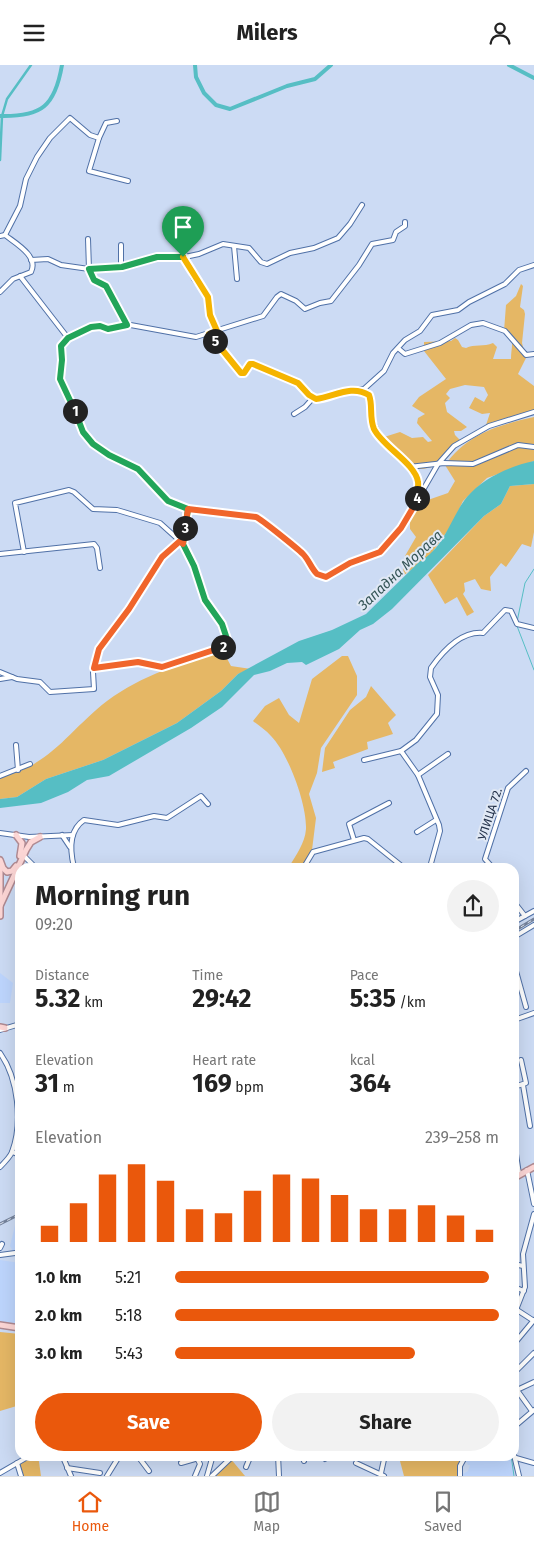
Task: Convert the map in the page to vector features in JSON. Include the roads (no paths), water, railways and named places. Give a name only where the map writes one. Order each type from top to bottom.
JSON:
[{"type":"main road","points":[[16,835],[25,847]]},
{"type":"main road","points":[[19,863],[28,837]]},
{"type":"main road","points":[[17,863],[25,847],[40,837]]},
{"type":"main road","points":[[0,860],[4,870],[12,871],[15,866]]},
{"type":"main road","points":[[0,860],[0,916]]},
{"type":"main road","points":[[0,906],[15,873]]},
{"type":"main road","points":[[519,1174],[534,1167]]},
{"type":"main road","points":[[0,1325],[15,1327]]},
{"type":"street","points":[[0,291],[10,281],[32,271],[31,260],[22,248],[2,236],[20,206],[26,179],[37,157],[50,138],[70,118],[90,135],[99,138]]},
{"type":"street","points":[[117,121],[106,123],[99,138],[90,171],[128,181]]},
{"type":"street","points":[[31,260],[48,259],[61,265],[89,269],[122,267],[157,257],[183,257],[199,254],[223,244],[242,245],[249,248],[261,262],[267,264],[290,253],[314,248],[338,238],[362,205]]},
{"type":"street","points":[[405,222],[405,226],[396,232],[391,241],[372,244],[359,265],[331,301],[306,309],[286,295],[280,295],[265,315],[209,334],[191,337],[178,333],[127,325],[108,329],[100,326],[91,327],[68,338],[60,348],[62,360],[59,377],[84,434],[104,452],[141,471],[168,501],[188,509],[248,515],[263,520],[275,533],[304,554],[315,573],[323,577],[350,563],[380,552],[401,528],[438,464],[454,446],[472,434],[512,417],[534,412]]},
{"type":"street","points":[[88,239],[89,269],[94,280],[106,286],[127,325]]},
{"type":"street","points":[[121,245],[122,267]]},
{"type":"street","points":[[234,246],[237,279]]},
{"type":"street","points":[[183,257],[208,297],[210,315],[217,331]]},
{"type":"street","points":[[209,334],[241,373],[244,373],[250,364],[253,364],[298,383],[313,398],[319,399],[339,392],[362,390],[384,371],[389,358],[405,340],[420,331],[432,315],[458,310],[505,284],[519,271],[534,265]]},
{"type":"street","points":[[20,277],[68,338]]},
{"type":"street","points":[[399,349],[405,354],[429,347],[461,329],[483,323],[505,331],[526,355],[534,354]]},
{"type":"street","points":[[362,390],[370,396],[371,421],[379,437],[410,467],[418,481],[417,501]]},
{"type":"street","points":[[294,414],[305,407],[313,398]]},
{"type":"street","points":[[410,467],[438,464],[472,464],[518,445],[534,447]]},
{"type":"street","points":[[24,552],[15,503],[69,490],[74,492],[93,509],[117,510],[160,523],[181,542],[194,566],[205,600],[222,624],[229,645],[162,667],[138,662],[94,668]]},
{"type":"street","points":[[0,672],[12,677],[40,682],[50,692],[92,690],[95,687],[94,668],[99,649],[132,604],[162,557],[181,542],[188,509]]},
{"type":"street","points":[[0,554],[94,544],[97,548],[100,568]]},
{"type":"street","points":[[364,760],[401,751],[416,740],[437,713],[438,695],[430,671],[438,658],[455,642],[473,632],[483,633],[505,609],[511,611],[518,624],[534,628]]},
{"type":"street","points":[[0,679],[12,677]]},
{"type":"street","points":[[16,745],[18,770]]},
{"type":"street","points":[[401,751],[418,775],[427,799],[434,810],[440,831],[431,863]]},
{"type":"street","points":[[418,775],[448,754]]},
{"type":"street","points":[[0,775],[18,770],[30,764]]},
{"type":"street","name":"УЛИЦА 72.","points":[[488,863],[485,859],[485,855],[494,837],[501,807],[508,788],[526,771]]},
{"type":"street","points":[[70,847],[73,835],[84,820],[118,825],[154,816],[167,818],[201,797],[208,803]]},
{"type":"street","points":[[354,840],[349,824],[389,803]]},
{"type":"street","points":[[417,832],[436,820]]},
{"type":"street","points":[[0,833],[28,837],[73,835]]},
{"type":"street","points":[[62,835],[70,847],[73,863]]},
{"type":"street","points":[[306,863],[313,851],[354,840],[368,839],[398,863]]},
{"type":"street","points":[[23,855],[31,863]]},
{"type":"street","points":[[519,909],[524,916]]},
{"type":"street","points":[[519,919],[534,911]]},
{"type":"street","points":[[519,934],[534,926]]},
{"type":"street","points":[[519,982],[526,1007]]},
{"type":"street","points":[[519,1018],[534,1013]]},
{"type":"street","points":[[2,1028],[15,1025]]},
{"type":"street","points":[[0,1053],[8,1065],[15,1093]]},
{"type":"street","points":[[519,1086],[526,1083],[521,1060]]},
{"type":"street","points":[[523,1085],[530,1126]]},
{"type":"street","points":[[0,1167],[12,1152],[15,1139]]},
{"type":"street","points":[[527,1170],[534,1204]]},
{"type":"street","points":[[519,1301],[524,1291],[526,1280],[523,1254],[532,1230],[534,1214]]},
{"type":"street","points":[[0,1255],[15,1253]]},
{"type":"street","points":[[519,1265],[523,1266]]},
{"type":"street","points":[[519,1289],[524,1291]]},
{"type":"street","points":[[519,1312],[534,1321],[519,1338]]},
{"type":"street","points":[[519,1368],[534,1353]]},
{"type":"street","points":[[519,1390],[534,1382]]},
{"type":"street","points":[[519,1391],[533,1411],[519,1423]]},
{"type":"street","points":[[519,1457],[534,1463]]},
{"type":"street","points":[[0,1473],[20,1461]]},
{"type":"street","points":[[64,1461],[71,1476]]},
{"type":"street","points":[[107,1476],[116,1461]]},
{"type":"street","points":[[142,1461],[149,1471]]},
{"type":"street","points":[[181,1463],[192,1461]]},
{"type":"street","points":[[195,1476],[200,1464],[198,1461]]},
{"type":"street","points":[[207,1476],[210,1461]]},
{"type":"street","points":[[212,1476],[228,1461]]},
{"type":"street","points":[[246,1467],[248,1461]]},
{"type":"street","points":[[278,1461],[279,1476]]},
{"type":"street","points":[[356,1463],[383,1475],[384,1461]]},
{"type":"street","points":[[460,1476],[460,1464],[462,1461]]},
{"type":"street","points":[[516,1461],[519,1476]]},
{"type":"street","points":[[17,1463],[21,1476]]},
{"type":"street","points":[[67,1468],[100,1473]]},
{"type":"waterway","points":[[0,160],[2,116],[7,99],[31,65]]},
{"type":"waterway","points":[[0,116],[26,114],[44,106],[55,90],[62,65]]},
{"type":"waterway","points":[[195,65],[196,77],[204,93],[216,105],[230,109],[287,86],[315,79],[331,65]]},
{"type":"waterway","points":[[509,65],[534,78]]},
{"type":"waterway","points":[[517,622],[525,583],[534,569]]},
{"type":"waterway","points":[[517,626],[534,670]]},
{"type":"waterway","points":[[512,1461],[514,1476]]},
{"type":"railway","points":[[519,928],[534,919]]},
{"type":"railway","points":[[0,1224],[15,1216]]},
{"type":"water label","name":"Западна Морава","points":[[400,570]]}]
